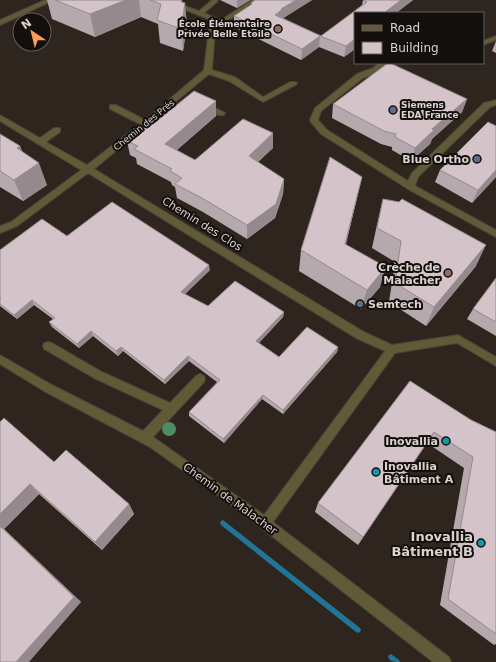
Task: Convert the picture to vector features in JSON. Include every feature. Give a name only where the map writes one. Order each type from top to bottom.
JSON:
[{"type":"street","points":[[0,23],[12,16],[51,0]]},
{"type":"street","points":[[163,0],[221,22]]},
{"type":"street","points":[[256,0],[212,28],[208,71],[232,79],[263,100],[293,84]]},
{"type":"street","points":[[192,20],[202,15],[215,1]]},
{"type":"street","points":[[484,43],[496,38]]},
{"type":"street","points":[[382,64],[376,70],[360,76],[318,110],[314,120],[324,132],[412,187],[496,234]]},
{"type":"street","name":"Chemin des Prés","points":[[0,230],[14,224],[88,169],[146,123],[188,98],[208,71]]},
{"type":"street","points":[[188,98],[221,113]]},
{"type":"street","points":[[412,187],[412,181],[415,175],[487,105],[496,102]]},
{"type":"street","points":[[113,107],[146,123]]},
{"type":"street","name":"Chemin des Clos","points":[[0,118],[88,169],[360,335],[392,349]]},
{"type":"street","points":[[40,142],[57,130]]},
{"type":"street","points":[[265,524],[392,349],[458,339],[496,362]]},
{"type":"street","points":[[48,346],[98,375],[171,409]]},
{"type":"street","name":"Chemin de Malacher","points":[[0,359],[48,388],[154,443],[265,524],[444,662]]},
{"type":"street","points":[[144,438],[200,379]]},
{"type":"building","points":[[55,0],[126,0],[90,14]]},
{"type":"building","points":[[150,0],[181,0],[181,2],[185,3],[181,29],[157,20],[161,4]]},
{"type":"building","points":[[255,0],[296,0],[281,9],[283,9],[275,15],[321,36],[367,2],[363,0],[401,0],[385,12],[354,12],[354,40],[346,46],[320,36],[302,49],[234,16],[252,4],[251,3]]},
{"type":"building","points":[[387,64],[392,64],[467,99],[432,129],[434,130],[415,148],[395,137],[396,134],[384,131],[333,104]]},
{"type":"building","points":[[194,91],[216,101],[165,144],[195,160],[243,119],[273,133],[249,156],[284,179],[276,204],[247,225],[175,184],[182,178],[170,171],[172,169],[134,149],[138,146],[127,141],[150,122],[153,124]]},
{"type":"building","name":"Blue Ortho","points":[[488,122],[496,126],[496,170],[478,190],[440,170]]},
{"type":"building","points":[[0,134],[20,146],[17,148],[39,163],[14,180],[0,171]]},
{"type":"building","points":[[330,157],[362,177],[345,244],[386,267],[367,290],[301,250]]},
{"type":"building","points":[[383,199],[399,202],[402,199],[486,245],[434,307],[395,283],[401,241],[377,228]]},
{"type":"building","points":[[112,202],[209,265],[181,292],[208,306],[235,281],[284,312],[256,341],[279,357],[307,327],[338,347],[283,410],[263,395],[223,439],[189,412],[220,380],[188,356],[164,380],[121,347],[116,351],[91,331],[77,344],[49,322],[55,318],[32,300],[14,315],[0,304],[0,250],[42,219],[67,236]]},
{"type":"building","points":[[496,278],[496,322],[473,309]]},
{"type":"building","points":[[410,381],[471,420],[496,432],[496,634],[448,599],[473,457],[434,432],[363,537],[318,503]]},
{"type":"building","points":[[4,418],[54,462],[66,450],[129,504],[95,542],[30,484],[0,514],[0,422]]},
{"type":"building","points":[[0,526],[74,597],[16,662],[0,662]]},
{"type":"waterway","points":[[223,523],[358,630]]},
{"type":"waterway","points":[[391,657],[397,662]]},
{"type":"place","name":"École Élémentaire Privée Belle Etoile","points":[[278,29]]},
{"type":"place","name":"Siemens EDA France","points":[[393,110]]},
{"type":"place","name":"Blue Ortho","points":[[477,159]]},
{"type":"place","name":"Crèche de Malacher","points":[[448,273]]},
{"type":"place","name":"Semtech","points":[[360,304]]},
{"type":"place","name":"Inovallia","points":[[446,441]]},
{"type":"place","name":"Inovallia Bâtiment A","points":[[376,472]]},
{"type":"place","name":"Inovallia Bâtiment B","points":[[481,543]]}]
